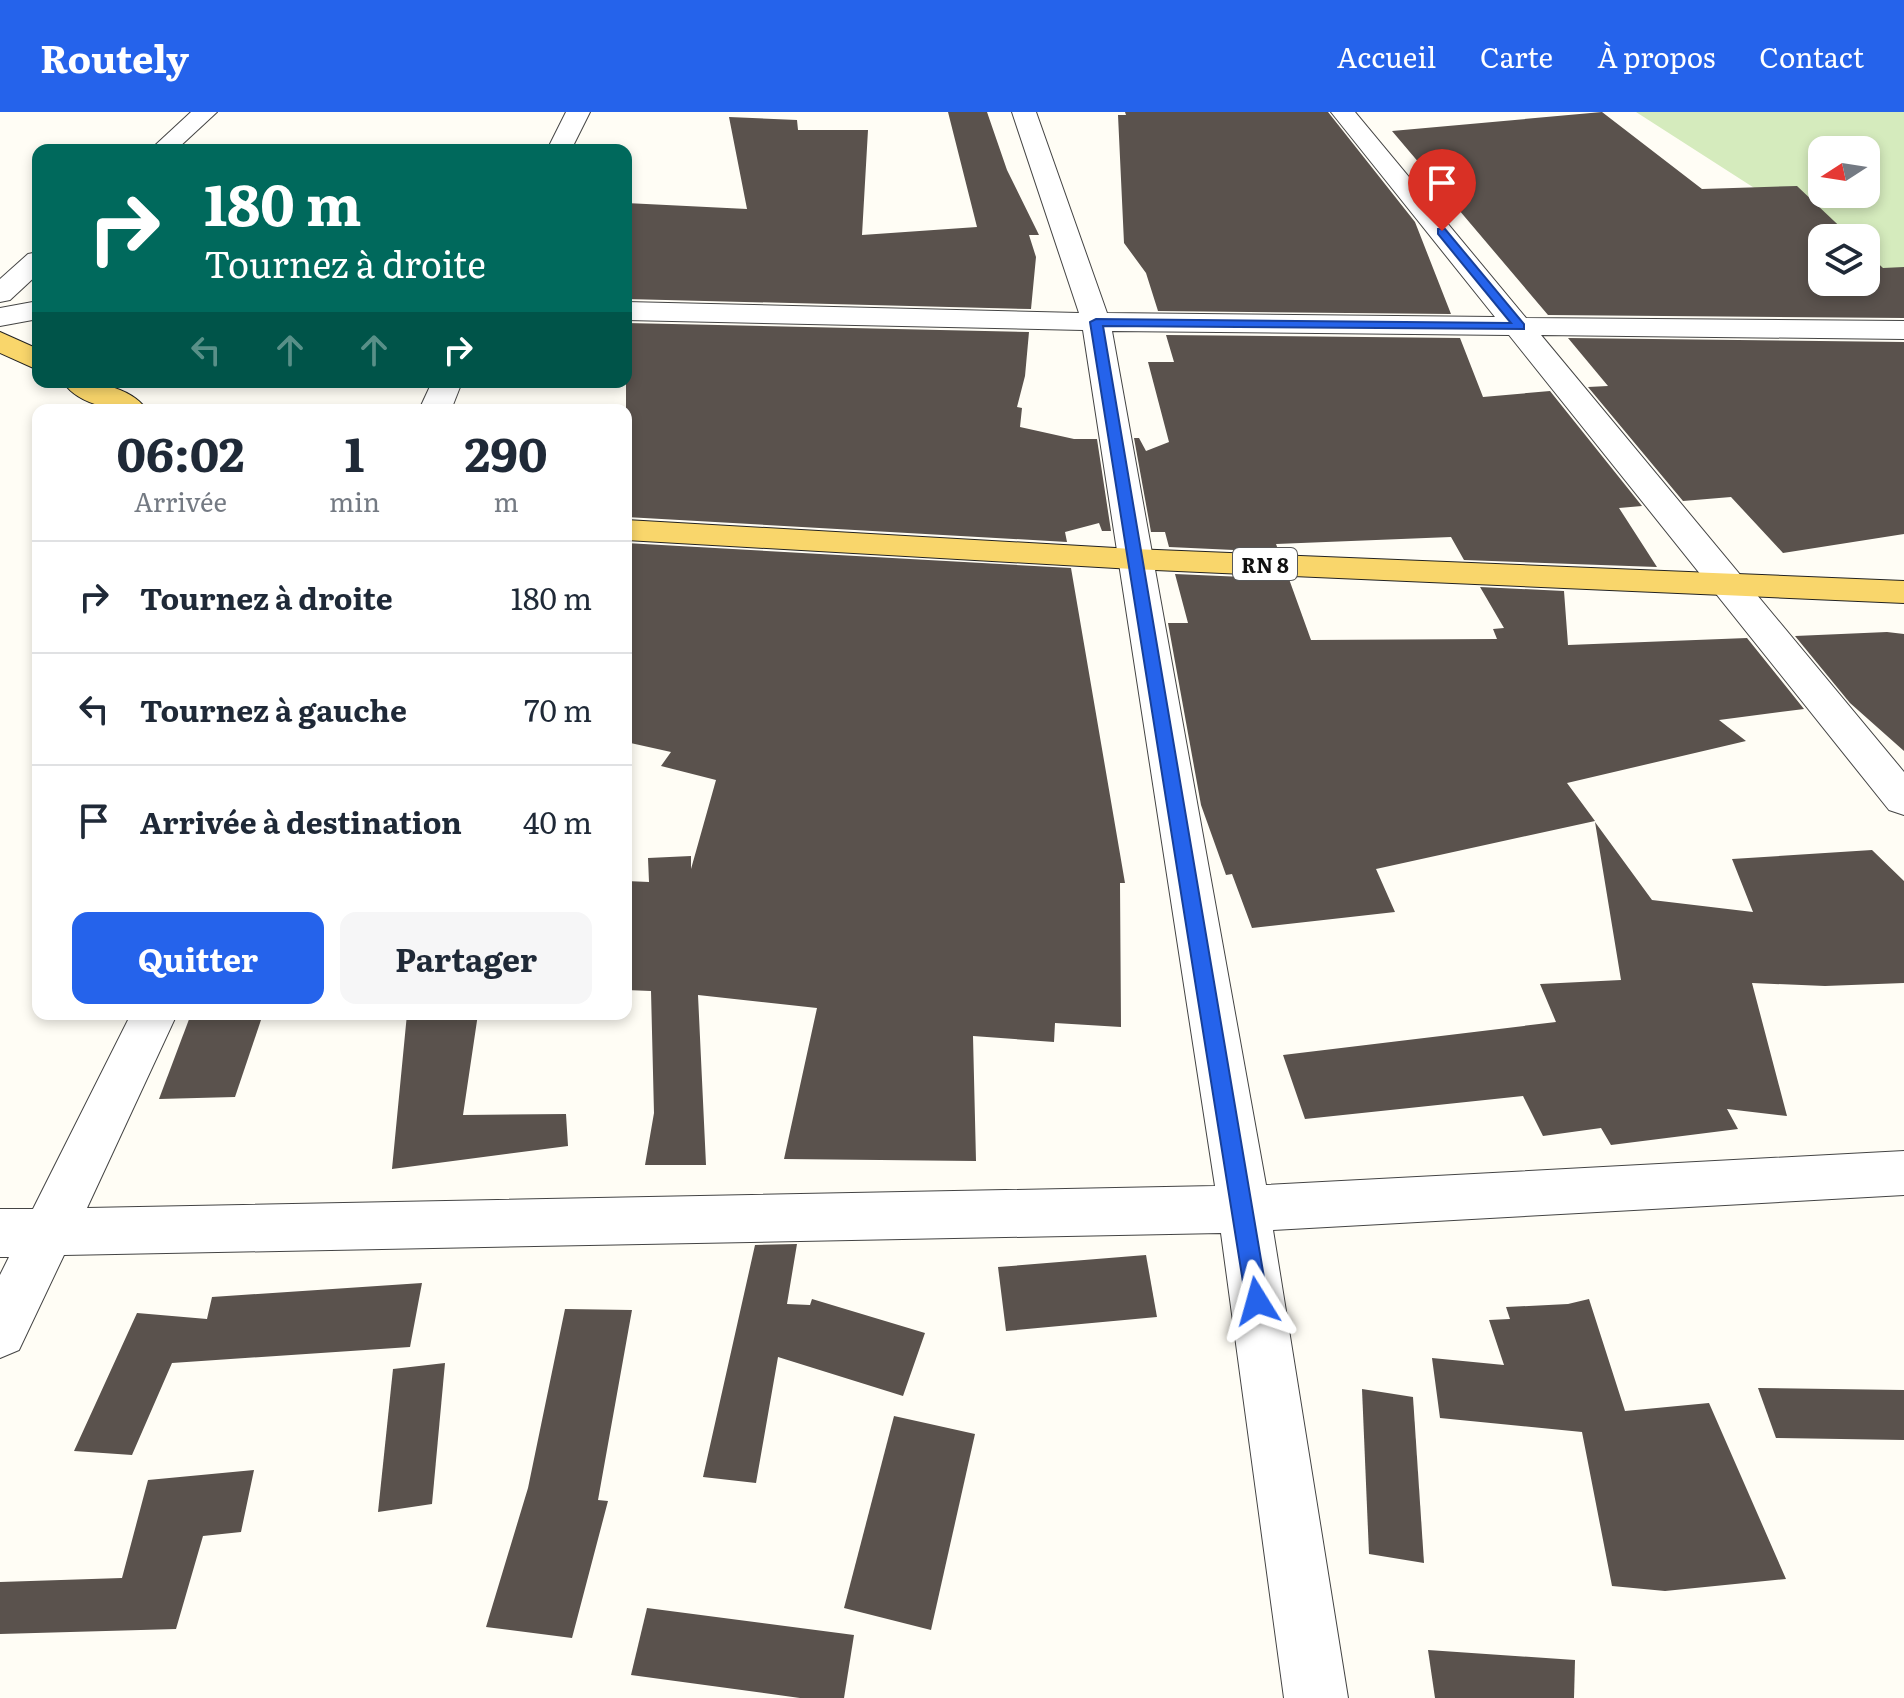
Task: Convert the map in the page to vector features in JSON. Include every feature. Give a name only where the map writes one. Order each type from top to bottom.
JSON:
[{"type":"main road","points":[[0,341],[32,358]]},
{"type":"main road","points":[[89,388],[120,404]]},
{"type":"main road","name":"RN 8","points":[[632,530],[1133,559],[1904,592]]},
{"type":"street","points":[[169,144],[205,112]]},
{"type":"street","points":[[562,144],[578,112]]},
{"type":"street","points":[[1024,112],[1096,322],[1133,559],[1244,1209],[1316,1698]]},
{"type":"street","points":[[1343,112],[1904,800]]},
{"type":"street","points":[[0,294],[32,265]]},
{"type":"street","points":[[0,317],[32,311]]},
{"type":"street","points":[[632,311],[1096,322],[1904,330]]},
{"type":"street","points":[[0,1332],[151,1020]]},
{"type":"street","points":[[0,1233],[1244,1209],[1904,1173]]},
{"type":"green space","points":[[1636,112],[1904,112],[1904,284],[1880,269],[1880,224],[1810,224]]},
{"type":"building","points":[[948,112],[987,112],[1007,170],[1039,235],[1029,235],[1036,257],[1031,309],[632,299],[632,203],[747,209],[729,117],[797,120],[798,130],[868,130],[862,235],[977,227]]},
{"type":"building","points":[[1125,112],[1328,112],[1415,222],[1451,314],[1158,311],[1146,273],[1124,243],[1118,115],[1126,115]]},
{"type":"building","points":[[1602,112],[1702,189],[1797,186],[1808,196],[1808,208],[1820,208],[1837,224],[1808,224],[1808,296],[1880,296],[1880,265],[1883,268],[1904,267],[1904,318],[1548,315],[1392,131]]},
{"type":"building","points":[[632,323],[1029,332],[1025,376],[1017,407],[1022,408],[1020,427],[1074,439],[1097,439],[1111,531],[1102,531],[1099,523],[1065,532],[1067,542],[632,517],[632,404],[626,404],[626,388],[632,388]]},
{"type":"building","points":[[1166,335],[1460,338],[1483,397],[1550,391],[1642,506],[1619,508],[1657,567],[1464,560],[1451,537],[1276,544],[1279,552],[1169,547],[1165,532],[1151,532],[1134,438],[1139,438],[1146,451],[1169,442],[1148,362],[1174,362]]},
{"type":"building","points":[[1568,338],[1904,342],[1904,534],[1783,553],[1731,497],[1683,501],[1588,387],[1608,386]]},
{"type":"building","points":[[632,543],[1071,568],[1125,883],[1120,883],[1121,1027],[1055,1023],[1054,1042],[973,1036],[976,1161],[784,1159],[817,1008],[698,995],[706,1165],[645,1165],[654,1113],[651,991],[632,990],[632,881],[649,882],[648,858],[691,856],[691,869],[716,780],[661,766],[671,752],[632,743]]},
{"type":"building","points":[[1175,574],[1289,579],[1311,640],[1497,639],[1493,629],[1504,628],[1480,587],[1564,591],[1568,645],[1747,638],[1804,709],[1719,720],[1746,741],[1567,783],[1595,821],[1376,869],[1395,912],[1252,928],[1232,874],[1226,875],[1201,805],[1168,623],[1188,623]]},
{"type":"building","points":[[1904,634],[1904,751],[1850,703],[1795,636]]},
{"type":"building","points":[[1595,822],[1652,900],[1753,912],[1732,859],[1872,850],[1904,881],[1904,983],[1825,986],[1752,983],[1787,1116],[1727,1109],[1738,1129],[1611,1145],[1601,1128],[1543,1136],[1523,1096],[1305,1119],[1283,1055],[1556,1022],[1540,984],[1621,980]]},
{"type":"building","points":[[189,1020],[261,1020],[235,1097],[159,1099]]},
{"type":"building","points":[[406,1020],[477,1020],[463,1115],[566,1114],[568,1146],[392,1169]]},
{"type":"building","points":[[797,1244],[787,1304],[810,1305],[812,1299],[925,1333],[903,1396],[778,1357],[756,1483],[703,1477],[755,1245]]},
{"type":"building","points":[[1146,1255],[1157,1317],[1006,1331],[998,1267]]},
{"type":"building","points":[[422,1283],[410,1347],[172,1363],[132,1455],[74,1451],[137,1313],[207,1319],[212,1297]]},
{"type":"building","points":[[1589,1299],[1625,1411],[1709,1403],[1786,1579],[1665,1591],[1612,1586],[1582,1432],[1440,1418],[1432,1358],[1504,1365],[1489,1320],[1510,1319],[1506,1307],[1568,1304]]},
{"type":"building","points":[[565,1309],[632,1310],[598,1500],[608,1501],[572,1638],[486,1627],[528,1488]]},
{"type":"building","points":[[445,1363],[432,1504],[378,1512],[393,1369]]},
{"type":"building","points":[[1758,1388],[1904,1390],[1904,1440],[1776,1438]]},
{"type":"building","points":[[1362,1389],[1413,1397],[1424,1563],[1369,1554]]},
{"type":"building","points":[[894,1416],[975,1434],[931,1630],[844,1608]]},
{"type":"building","points":[[254,1470],[241,1532],[203,1536],[176,1629],[0,1634],[0,1582],[122,1578],[148,1480]]},
{"type":"building","points":[[647,1608],[854,1635],[844,1698],[800,1698],[631,1675]]},
{"type":"building","points":[[1428,1650],[1575,1660],[1574,1698],[1435,1698]]},
{"type":"route","points":[[1257,1301],[1096,322],[1520,327],[1442,231]]}]
